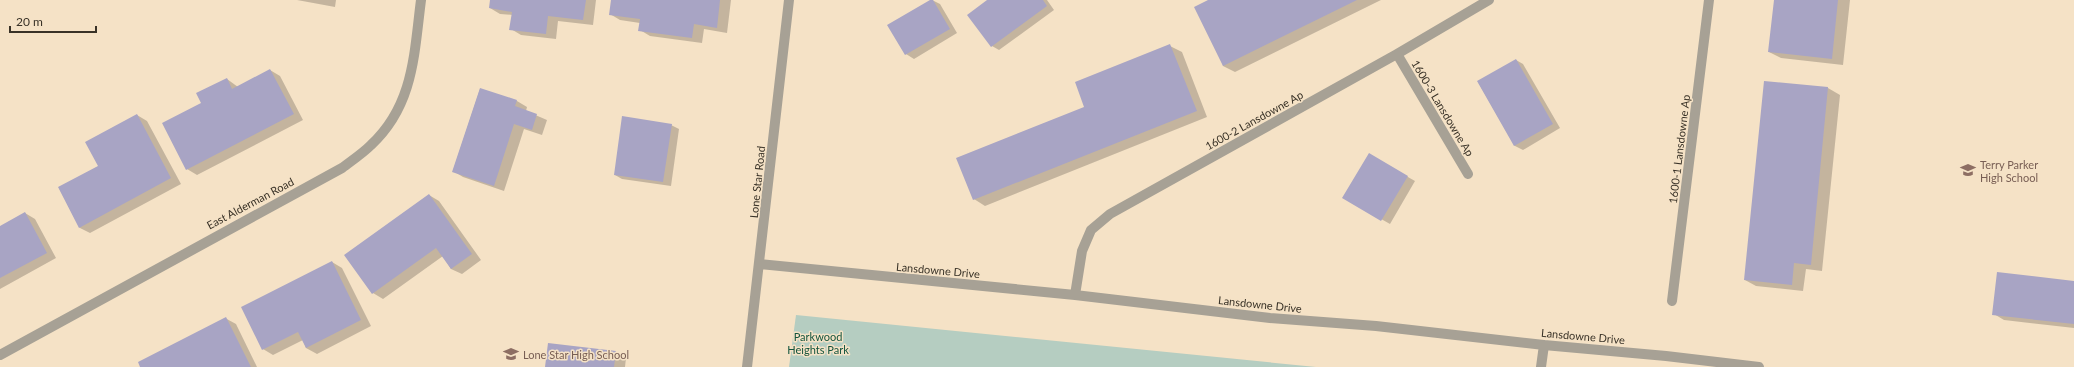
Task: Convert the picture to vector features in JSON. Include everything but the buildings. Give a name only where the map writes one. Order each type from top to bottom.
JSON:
[{"type":"street","name":"East Alderman Road","points":[[0,355],[342,168],[371,145],[395,116],[410,81],[420,0]]},
{"type":"street","name":"Lone Star Road","points":[[747,367],[760,264],[789,0]]},
{"type":"street","name":"1600-2 Lansdowne Ap","points":[[1075,295],[1082,251],[1091,230],[1110,214],[1397,54],[1489,0]]},
{"type":"street","name":"1600-1 Lansdowne Ap","points":[[1672,301],[1709,0]]},
{"type":"street","name":"1600-3 Lansdowne Ap","points":[[1397,54],[1468,174]]},
{"type":"street","name":"Lansdowne Drive","points":[[760,264],[1075,295],[1270,318],[1376,326],[1759,367]]},
{"type":"street","points":[[1541,367],[1544,345]]},
{"type":"green space","name":"Parkwood Heights Park","points":[[796,315],[1316,367],[789,367]]},
{"type":"place","name":"Terry Parker High School","points":[[1968,170]]},
{"type":"place","name":"Lone Star High School","points":[[511,354]]}]
